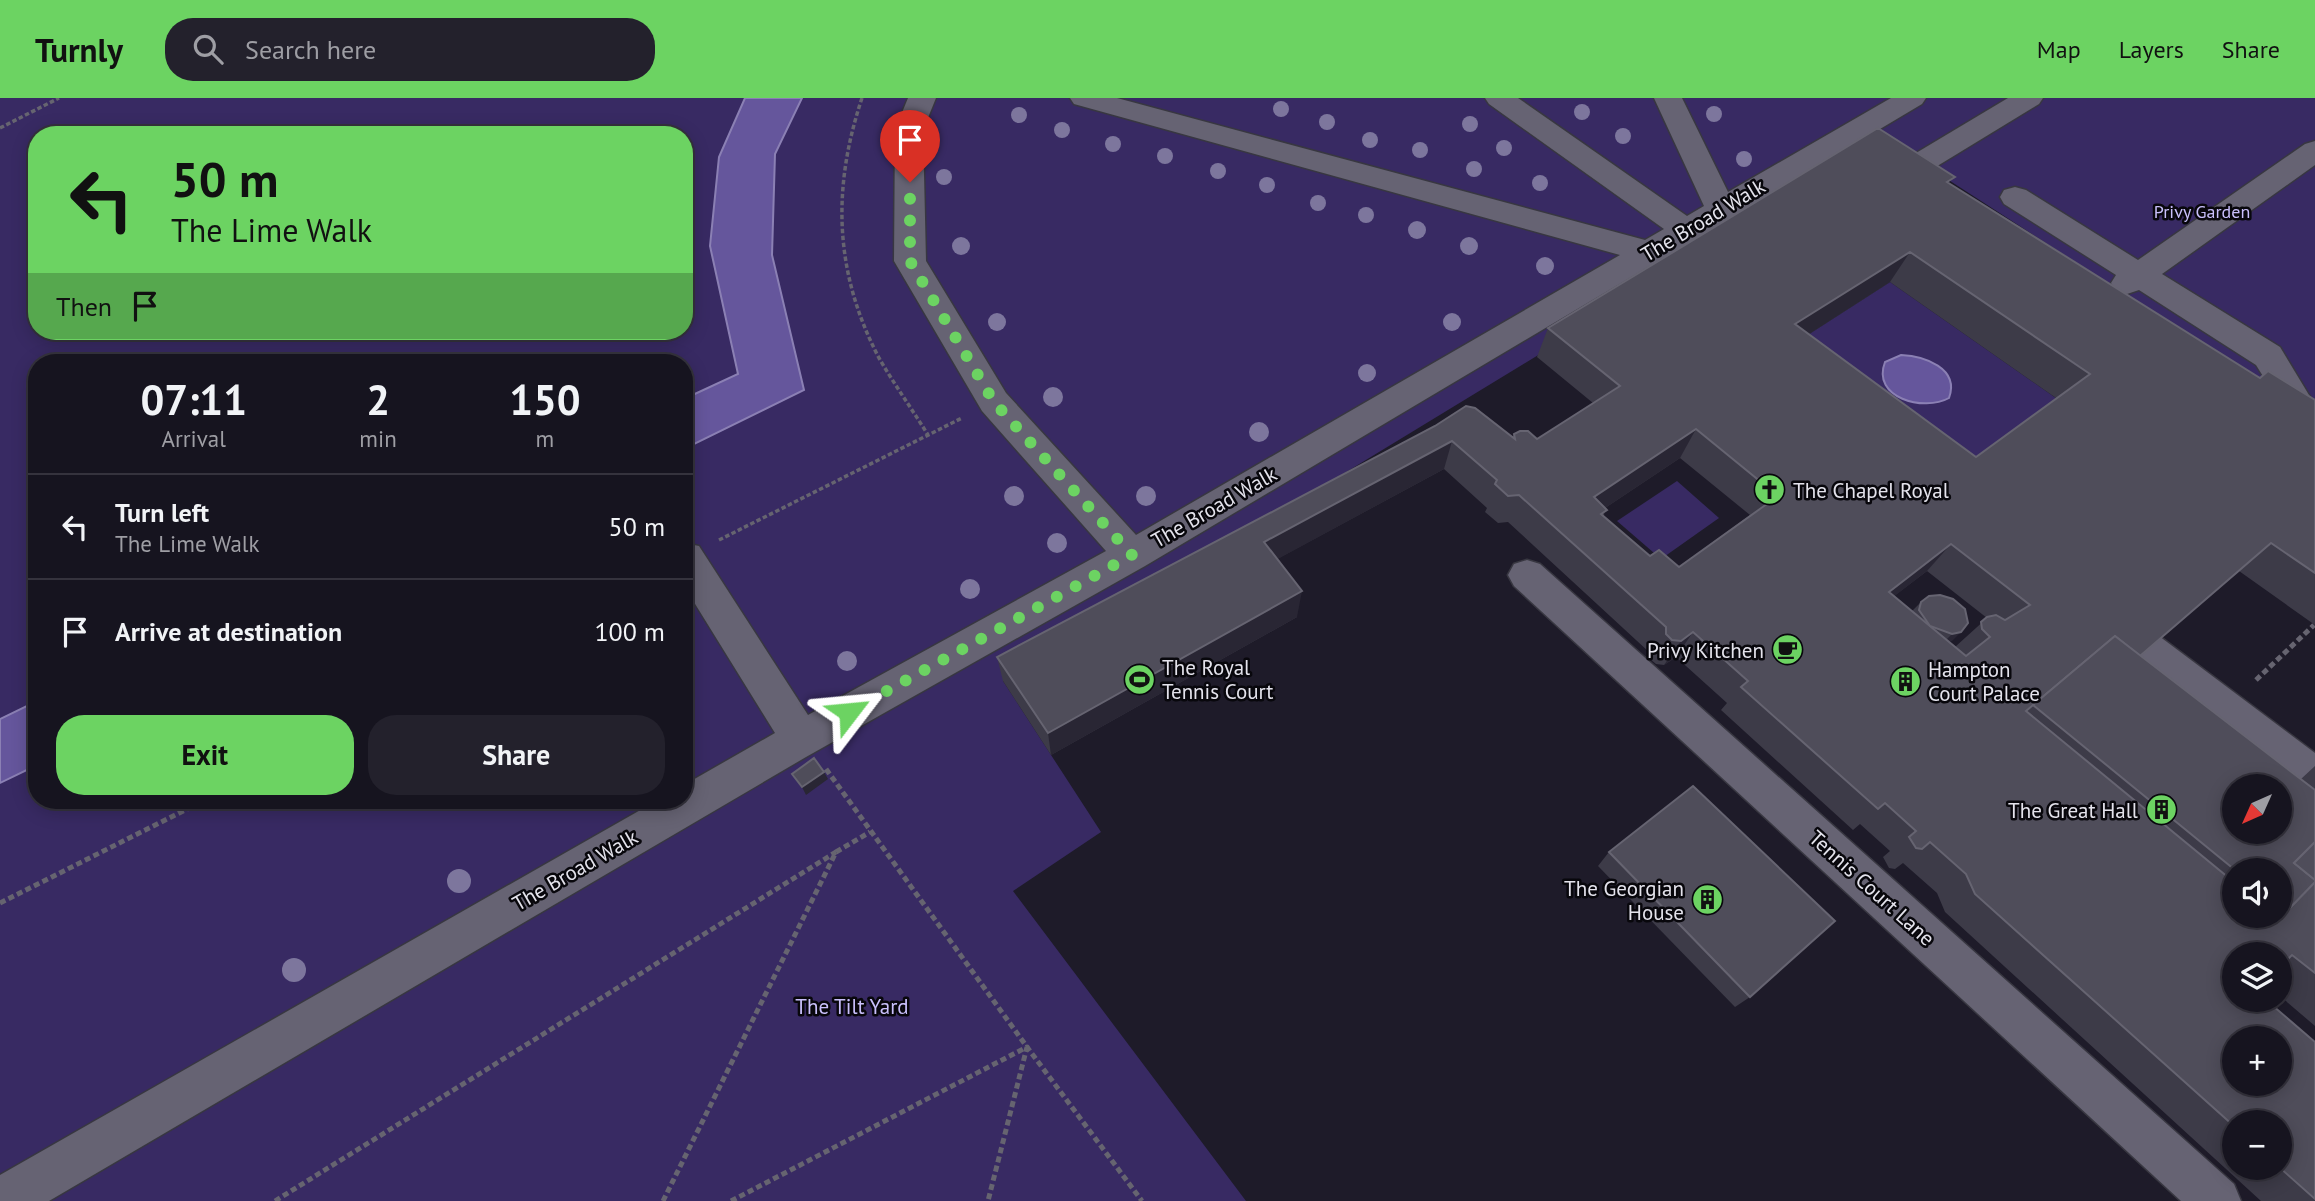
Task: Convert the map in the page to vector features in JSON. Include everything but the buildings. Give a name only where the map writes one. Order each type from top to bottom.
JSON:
[{"type":"street","points":[[922,98],[909,130],[910,261],[994,402],[1132,555]]},
{"type":"street","points":[[1084,98],[1649,252]]},
{"type":"street","points":[[1499,98],[1700,240]]},
{"type":"street","points":[[1668,98],[1721,209]]},
{"type":"street","name":"The Broad Walk","points":[[693,801],[1132,555],[1649,252],[1700,240],[1721,209],[1887,160],[1912,98]]},
{"type":"street","points":[[1887,160],[2029,98]]},
{"type":"street","points":[[2127,291],[2315,151]]},
{"type":"street","points":[[2015,197],[2127,291],[2268,356],[2295,400],[2266,407],[2306,433]]},
{"type":"street","points":[[693,568],[801,739]]},
{"type":"street","name":"Tennis Court Lane","points":[[1527,575],[2217,1201]]},
{"type":"street","points":[[2145,649],[2309,772]]},
{"type":"street","name":"The Broad Walk","points":[[2,1201],[680,809]]},
{"type":"path","points":[[0,128],[59,98]]},
{"type":"path","points":[[862,98],[848,140],[841,221],[851,289],[879,357],[928,435]]},
{"type":"path","points":[[693,553],[994,402]]},
{"type":"path","points":[[2225,709],[2314,625]]},
{"type":"path","points":[[837,786],[1142,1201]]},
{"type":"path","points":[[0,903],[187,809]]},
{"type":"path","points":[[275,1201],[870,832]]},
{"type":"path","points":[[663,1201],[836,852]]},
{"type":"path","points":[[731,1201],[1027,1047]]},
{"type":"path","points":[[988,1201],[1027,1047]]},
{"type":"green space","points":[[0,98],[2315,98],[2315,417],[1910,155],[1860,159],[1003,681],[1101,832],[1013,891],[1246,1201],[0,1201]]},
{"type":"green space","points":[[1890,282],[2063,403],[1951,485],[1778,354]]},
{"type":"green space","points":[[1677,481],[1719,518],[1661,559],[1617,521]]},
{"type":"shaded area","points":[[745,98],[802,98],[775,154],[772,255],[804,390],[693,445],[693,395],[738,374],[710,246],[719,157]]},
{"type":"shaded area","points":[[1901,355],[1929,361],[1945,371],[1951,388],[1949,398],[1938,402],[1914,402],[1893,393],[1886,385],[1883,374],[1885,362]]},
{"type":"shaded area","points":[[28,705],[28,769],[0,783],[0,719]]},
{"type":"place","name":"The Chapel Royal","points":[[1770,490]]},
{"type":"place","name":"Privy Kitchen","points":[[1787,650]]},
{"type":"place","name":"The Royal Tennis Court","points":[[1139,679]]},
{"type":"place","name":"Hampton Court Palace","points":[[1905,681]]},
{"type":"place","name":"The Great Hall","points":[[2161,810]]},
{"type":"place","name":"The Georgian House","points":[[1707,900]]},
{"type":"route","points":[[849,712],[1132,555],[994,402],[910,261],[910,182]]},
{"type":"park label","name":"Privy Garden","points":[[2202,211]]},
{"type":"park label","name":"The Tilt Yard","points":[[852,1006]]}]
